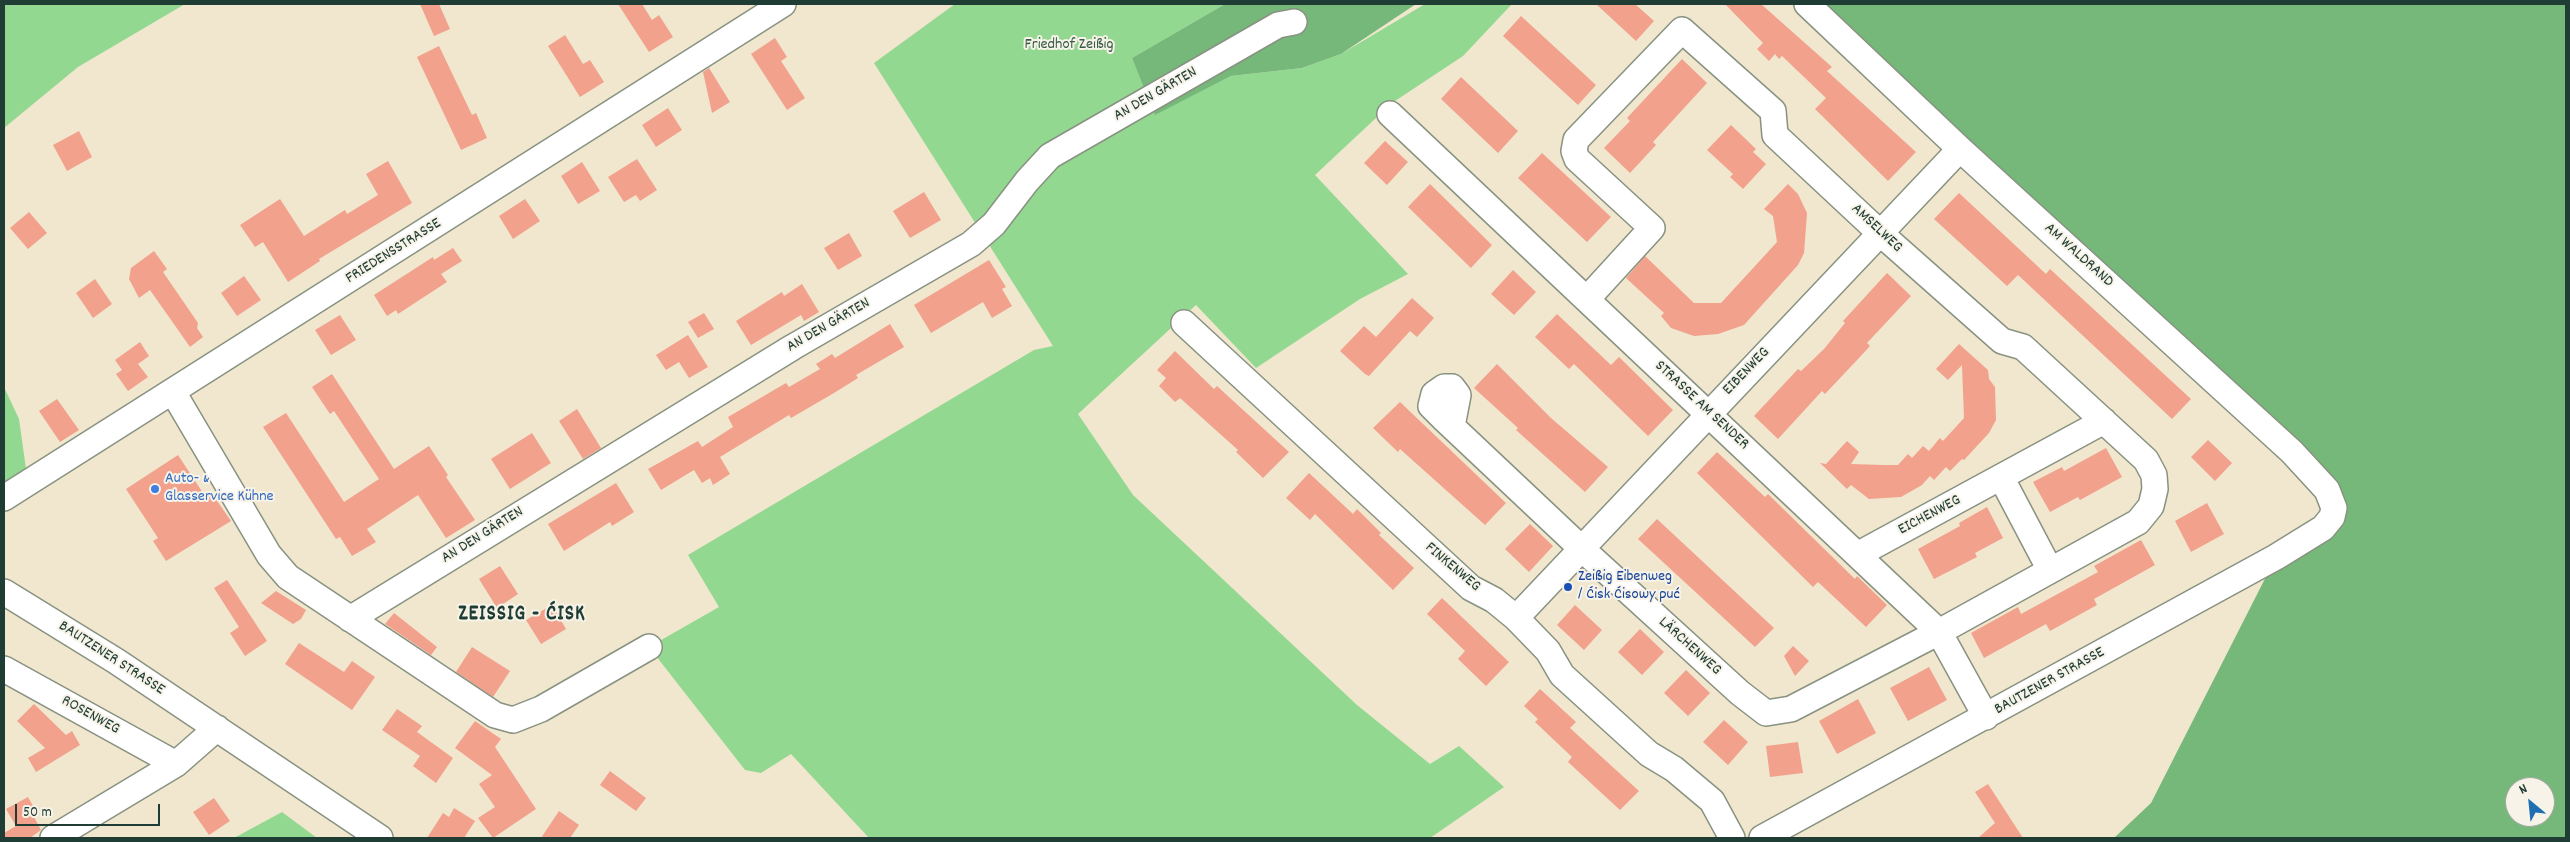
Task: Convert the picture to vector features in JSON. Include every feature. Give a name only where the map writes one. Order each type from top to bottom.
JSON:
[{"type":"street","name":"FRIEDENSSTRASSE","points":[[4,498],[783,4]]},
{"type":"street","name":"AM WALDRAND","points":[[1808,4],[1960,149],[2292,452],[2327,490],[2334,508],[2332,517]]},
{"type":"street","name":"AN DEN GÄRTEN","points":[[350,619],[776,357],[971,244],[994,224],[1027,181],[1050,156],[1278,25],[1294,22]]},
{"type":"street","name":"AMSELWEG","points":[[1587,299],[1652,228],[1576,159],[1574,151],[1576,140],[1682,30],[1773,111],[1776,135],[1880,233],[2002,341],[2023,347],[2146,460],[2154,482],[2151,506],[2138,522],[1939,632]]},
{"type":"street","name":"STRASSE AM SENDER","points":[[1390,114],[1859,554],[1939,632],[1986,717]]},
{"type":"street","name":"EIBENWEG","points":[[1516,618],[1708,413],[1960,149]]},
{"type":"street","name":"FINKENWEG","points":[[1184,323],[1471,588],[1494,600],[1516,618],[1548,651],[1562,675],[1649,754],[1674,769],[1712,801],[1732,838]]},
{"type":"street","points":[[173,392],[269,556],[288,578],[495,715],[513,720],[541,709],[649,647]]},
{"type":"street","name":"EICHENWEG","points":[[1859,554],[2104,421]]},
{"type":"street","name":"LÄRCHENWEG","points":[[1452,426],[1582,549],[1740,693],[1766,713],[1790,709],[1939,632]]},
{"type":"street","points":[[2001,477],[2050,570]]},
{"type":"street","name":"BAUTZENER STRASSE","points":[[1762,838],[2276,557],[2323,528],[2332,517]]},
{"type":"street","name":"BAUTZENER STRASSE","points":[[4,592],[116,661],[380,838]]},
{"type":"street","name":"ROSENWEG","points":[[4,669],[176,764]]},
{"type":"street","points":[[53,838],[176,764],[216,728]]},
{"type":"green space","points":[[4,4],[185,4],[78,67],[4,128]]},
{"type":"green space","name":"Friedhof Zeißig","points":[[955,4],[1225,4],[1132,58],[1156,114],[1231,76],[1302,68],[1341,54],[1425,4],[1512,4],[1463,56],[1392,103],[1315,175],[1408,274],[1360,299],[1256,368],[1196,305],[1078,414],[1133,495],[1357,705],[1430,764],[1459,746],[1504,787],[1430,838],[869,838],[791,754],[761,773],[745,770],[649,647],[719,607],[688,555],[1034,350],[1053,346],[874,63]]},
{"type":"green space","points":[[1225,4],[1416,4],[1341,54],[1302,68],[1231,76],[1155,115],[1132,58]]},
{"type":"green space","points":[[1814,4],[2566,4],[2566,838],[2114,838],[2151,803],[2276,557],[2334,508]]},
{"type":"green space","points":[[4,387],[19,419],[28,483],[4,497]]},
{"type":"green space","points":[[282,812],[317,838],[234,838]]},
{"type":"building","points":[[420,4],[439,4],[450,29],[434,36]]},
{"type":"building","points":[[618,4],[642,4],[652,20],[659,15],[673,37],[649,52]]},
{"type":"building","points":[[1596,4],[1635,4],[1654,21],[1636,41]]},
{"type":"building","points":[[1725,4],[1761,4],[1832,67],[1827,71],[1916,152],[1888,181],[1815,109],[1826,98],[1782,56],[1779,59],[1775,54],[1769,61],[1757,49],[1763,43]]},
{"type":"building","points":[[1521,16],[1596,85],[1578,105],[1503,36]]},
{"type":"building","points":[[565,35],[583,64],[590,60],[604,82],[580,97],[548,46]]},
{"type":"building","points":[[775,38],[787,57],[781,61],[805,98],[787,110],[751,54]]},
{"type":"building","points":[[439,46],[472,115],[476,113],[487,138],[461,150],[417,57]]},
{"type":"building","points":[[1682,59],[1707,83],[1653,142],[1656,145],[1630,173],[1604,148],[1630,121],[1627,118]]},
{"type":"building","points":[[709,68],[730,102],[712,113],[703,72]]},
{"type":"building","points":[[1461,77],[1518,131],[1498,153],[1441,99]]},
{"type":"building","points":[[668,108],[682,130],[656,147],[642,125]]},
{"type":"building","points":[[1731,125],[1756,149],[1753,152],[1766,164],[1743,189],[1730,177],[1733,174],[1707,150]]},
{"type":"building","points":[[79,131],[92,157],[67,171],[53,145]]},
{"type":"building","points":[[1385,141],[1408,162],[1387,185],[1364,163]]},
{"type":"building","points":[[1542,153],[1611,217],[1587,242],[1518,178]]},
{"type":"building","points":[[637,159],[657,190],[640,201],[636,195],[624,202],[608,177]]},
{"type":"building","points":[[388,161],[412,203],[319,259],[320,261],[288,282],[263,242],[255,247],[240,225],[280,199],[304,236],[345,210],[347,214],[378,195],[366,174]]},
{"type":"building","points":[[582,162],[600,191],[578,204],[561,176]]},
{"type":"building","points":[[1430,184],[1492,245],[1471,268],[1408,207]]},
{"type":"building","points":[[1788,184],[1798,194],[1807,213],[1804,253],[1798,265],[1744,325],[1718,334],[1694,336],[1671,328],[1661,316],[1664,313],[1626,278],[1645,256],[1694,303],[1721,303],[1777,242],[1773,216],[1764,209]]},
{"type":"building","points":[[924,192],[941,220],[910,238],[893,211]]},
{"type":"building","points":[[1959,193],[2046,274],[2050,269],[2191,399],[2172,419],[2018,275],[2007,286],[1934,219]]},
{"type":"building","points":[[525,199],[540,221],[513,239],[499,216]]},
{"type":"building","points":[[29,212],[47,233],[28,249],[10,228]]},
{"type":"building","points":[[849,233],[862,256],[838,270],[824,248]]},
{"type":"building","points":[[453,248],[462,261],[441,274],[447,282],[398,314],[396,310],[387,316],[374,295],[433,257],[434,260]]},
{"type":"building","points":[[154,251],[167,269],[163,272],[198,323],[197,328],[203,337],[190,347],[150,290],[139,298],[129,279],[131,268]]},
{"type":"building","points":[[989,260],[1006,287],[1002,289],[1012,306],[992,318],[983,302],[931,333],[914,305]]},
{"type":"building","points":[[1513,270],[1536,292],[1514,315],[1491,294]]},
{"type":"building","points":[[1887,273],[1911,296],[1867,343],[1870,346],[1859,358],[1825,394],[1822,391],[1778,439],[1754,416],[1798,369],[1801,371],[1824,349],[1845,323],[1843,321]]},
{"type":"building","points":[[244,276],[261,300],[237,316],[221,293]]},
{"type":"building","points":[[95,279],[112,304],[93,318],[76,293]]},
{"type":"building","points":[[802,284],[819,312],[804,321],[801,315],[751,345],[736,321],[782,292],[784,296]]},
{"type":"building","points":[[1412,298],[1434,318],[1417,337],[1410,331],[1369,376],[1340,351],[1364,326],[1376,337]]},
{"type":"building","points":[[704,313],[714,329],[698,338],[688,322]]},
{"type":"building","points":[[1557,314],[1611,365],[1619,357],[1673,410],[1648,436],[1574,364],[1569,369],[1535,337]]},
{"type":"building","points":[[340,315],[356,340],[331,355],[315,330]]},
{"type":"building","points":[[890,324],[904,347],[856,375],[858,378],[834,393],[791,418],[789,415],[720,457],[730,474],[713,485],[710,478],[702,483],[694,470],[661,490],[648,469],[698,441],[702,447],[733,427],[728,417],[786,383],[789,387],[820,369],[816,364],[832,354],[835,358]]},
{"type":"building","points":[[688,335],[708,367],[689,378],[679,362],[666,370],[656,355]]},
{"type":"building","points":[[140,342],[149,356],[138,364],[148,377],[128,391],[116,374],[122,370],[115,360]]},
{"type":"building","points":[[1959,344],[1988,370],[1989,379],[1995,387],[1996,420],[1989,433],[1964,460],[1962,459],[1950,471],[1946,467],[1934,480],[1930,476],[1922,485],[1901,497],[1869,499],[1851,485],[1847,489],[1820,463],[1826,464],[1847,441],[1859,452],[1851,464],[1898,465],[1908,454],[1912,458],[1923,446],[1929,451],[1940,438],[1943,441],[1964,418],[1962,365],[1948,380],[1936,369]]},
{"type":"building","points":[[1175,351],[1214,389],[1217,386],[1289,452],[1263,478],[1236,452],[1238,450],[1180,398],[1175,402],[1159,386],[1166,378],[1157,370]]},
{"type":"building","points":[[1497,364],[1551,418],[1608,467],[1585,492],[1516,430],[1518,428],[1474,388]]},
{"type":"building","points":[[332,374],[394,469],[429,446],[448,475],[446,477],[475,520],[446,538],[418,495],[367,529],[376,542],[352,556],[340,537],[336,539],[263,427],[286,413],[344,502],[379,479],[334,411],[330,414],[312,387]]},
{"type":"building","points":[[57,399],[79,430],[60,442],[39,411]]},
{"type":"building","points":[[1400,402],[1506,503],[1485,525],[1400,449],[1398,452],[1373,428]]},
{"type":"building","points":[[577,409],[601,448],[583,459],[559,421]]},
{"type":"building","points":[[532,433],[551,463],[510,489],[491,459]]},
{"type":"building","points":[[2208,440],[2232,463],[2215,481],[2191,457]]},
{"type":"building","points":[[2106,448],[2122,477],[2080,500],[2078,497],[2050,512],[2033,482],[2062,467],[2064,471]]},
{"type":"building","points":[[1717,452],[1765,497],[1768,494],[1855,579],[1857,576],[1887,605],[1866,627],[1818,582],[1813,587],[1697,473]]},
{"type":"building","points":[[178,455],[205,496],[211,492],[231,521],[166,561],[153,541],[158,538],[126,489]]},
{"type":"building","points":[[1309,473],[1353,514],[1357,509],[1381,533],[1379,535],[1414,568],[1393,590],[1315,514],[1310,520],[1286,498]]},
{"type":"building","points":[[616,483],[634,512],[612,526],[610,522],[564,551],[548,524]]},
{"type":"building","points":[[2207,503],[2224,534],[2191,552],[2175,521]]},
{"type":"building","points":[[1987,507],[2003,538],[1975,553],[1977,557],[1934,579],[1918,549],[1960,526],[1959,523]]},
{"type":"building","points":[[1657,519],[1774,628],[1755,647],[1638,539]]},
{"type":"building","points":[[1530,524],[1553,546],[1529,572],[1505,549]]},
{"type":"building","points":[[2141,540],[2155,565],[2094,599],[2097,605],[2050,631],[2046,624],[1984,658],[1971,633],[2018,607],[2021,614],[2098,572],[2094,566]]},
{"type":"building","points":[[500,566],[518,594],[497,608],[479,579]]},
{"type":"building","points":[[227,580],[267,641],[245,656],[230,633],[239,627],[214,588]]},
{"type":"building","points":[[276,591],[306,610],[301,619],[293,624],[261,603]]},
{"type":"building","points":[[1442,598],[1509,662],[1486,686],[1458,659],[1465,651],[1427,614]]},
{"type":"building","points":[[552,605],[566,629],[541,644],[526,620]]},
{"type":"building","points":[[1575,605],[1602,630],[1584,650],[1557,625]]},
{"type":"building","points":[[394,613],[437,647],[431,655],[385,624]]},
{"type":"building","points":[[1640,629],[1664,652],[1642,675],[1618,652]]},
{"type":"building","points":[[299,643],[344,672],[352,661],[375,677],[352,710],[285,664]]},
{"type":"building","points":[[1793,646],[1809,661],[1795,676],[1784,656]]},
{"type":"building","points":[[472,647],[510,671],[493,697],[456,672]]},
{"type":"building","points":[[1929,667],[1947,700],[1908,721],[1890,688]]},
{"type":"building","points":[[1686,670],[1710,693],[1688,716],[1664,693]]},
{"type":"building","points":[[1540,689],[1576,722],[1570,728],[1639,791],[1620,810],[1568,762],[1572,757],[1535,722],[1538,719],[1524,706]]},
{"type":"building","points":[[1858,699],[1876,733],[1837,754],[1819,721]]},
{"type":"building","points":[[34,704],[66,735],[72,731],[80,745],[36,772],[28,758],[45,748],[17,721]]},
{"type":"building","points":[[397,709],[422,726],[417,732],[453,758],[436,783],[413,766],[420,756],[382,730]]},
{"type":"building","points":[[1724,720],[1748,742],[1728,765],[1703,742]]},
{"type":"building","points":[[475,721],[501,739],[495,747],[536,809],[493,838],[478,818],[495,807],[479,784],[492,775],[455,748]]},
{"type":"building","points":[[1798,742],[1803,773],[1770,777],[1766,746]]},
{"type":"building","points":[[610,771],[646,798],[636,811],[600,785]]},
{"type":"building","points":[[1988,784],[2023,838],[1978,838],[1995,823],[1975,792]]},
{"type":"building","points":[[28,797],[37,813],[33,815],[41,830],[30,838],[4,838],[4,833],[16,826],[6,809]]},
{"type":"building","points":[[214,798],[230,821],[209,835],[193,812]]},
{"type":"building","points":[[454,808],[475,821],[464,838],[427,838],[443,813],[449,817]]},
{"type":"building","points":[[559,811],[579,825],[570,838],[541,838]]},
{"type":"place","name":"Auto- & Glasservice Kühne","points":[[155,489]]},
{"type":"place","name":"Zeißig Eibenweg / Ćisk Ćisowy puć","points":[[1568,587]]},
{"type":"district","name":"ZEISSIG - ĆISK","points":[[522,616]]}]
